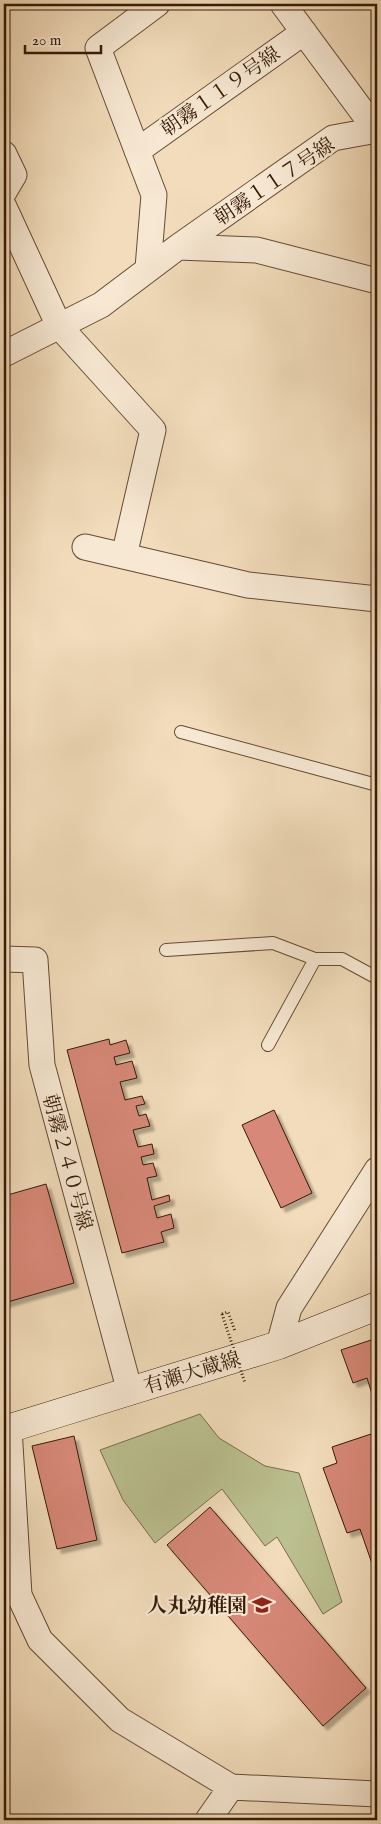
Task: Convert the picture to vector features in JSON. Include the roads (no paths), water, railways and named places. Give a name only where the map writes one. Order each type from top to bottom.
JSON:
[{"type":"main road","name":"有瀬大蔵線","points":[[6,1429],[279,1345],[377,1306]]},
{"type":"street","points":[[148,268],[154,195],[98,48],[157,4]]},
{"type":"street","points":[[283,4],[377,130]]},
{"type":"street","name":"朝霧１１９号線","points":[[137,151],[304,32]]},
{"type":"street","name":"朝霧１１７号線","points":[[4,354],[101,305],[148,268],[333,138],[377,130]]},
{"type":"street","points":[[4,154],[14,175],[4,192]]},
{"type":"street","points":[[4,207],[59,326],[153,430],[124,556]]},
{"type":"street","points":[[178,247],[257,250],[377,281]]},
{"type":"street","points":[[85,547],[248,585],[377,600]]},
{"type":"street","name":"朝霧２４０号線","points":[[4,959],[35,960],[42,1065],[130,1392]]},
{"type":"street","points":[[279,1345],[289,1308],[377,1170]]},
{"type":"street","points":[[6,1429],[19,1595],[40,1640],[120,1720],[230,1787],[377,1794]]},
{"type":"street","points":[[208,1820],[230,1787]]},
{"type":"lane","points":[[181,732],[377,785]]},
{"type":"lane","points":[[166,950],[273,943],[315,959],[342,959],[377,978]]},
{"type":"lane","points":[[268,1045],[315,959]]},
{"type":"place","name":"人丸幼稚園","points":[[262,1605]]}]
